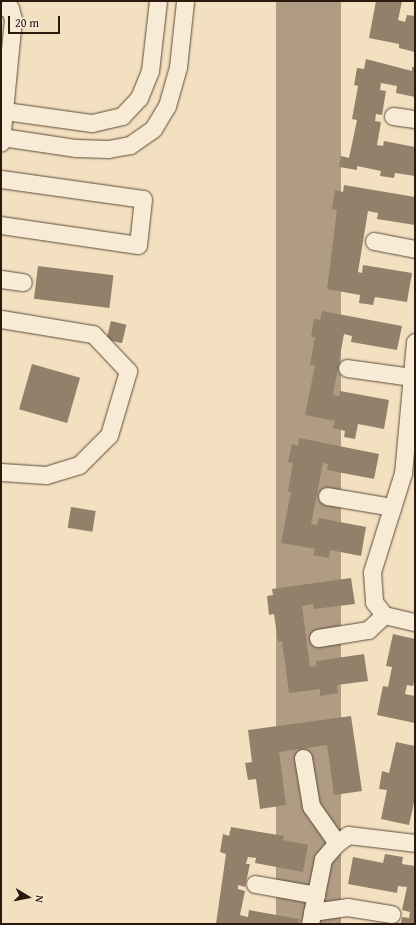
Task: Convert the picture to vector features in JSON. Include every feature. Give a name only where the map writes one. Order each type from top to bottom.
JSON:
[{"type":"street","points":[[5,111],[92,123],[122,116],[140,98],[150,71],[158,1]]},
{"type":"street","points":[[1,7],[10,8],[13,19],[6,38],[5,111],[1,140],[76,148],[108,149],[130,145],[153,129],[167,106],[178,67],[185,1]]},
{"type":"street","points":[[393,116],[415,119]]},
{"type":"street","points":[[1,180],[143,198],[138,245],[1,225]]},
{"type":"street","points":[[374,241],[415,249]]},
{"type":"street","points":[[1,279],[23,282]]},
{"type":"street","points":[[1,319],[93,334],[128,372],[109,435],[79,465],[46,475],[1,472]]},
{"type":"street","points":[[415,342],[403,472],[372,572],[374,602],[384,615],[415,622]]},
{"type":"street","points":[[347,368],[412,377]]},
{"type":"street","points":[[327,496],[392,507]]},
{"type":"street","points":[[318,638],[368,630],[384,615]]},
{"type":"street","points":[[303,758],[311,806],[337,843]]},
{"type":"street","points":[[391,914],[347,907],[311,918],[323,859],[337,843],[348,835],[415,843]]},
{"type":"street","points":[[255,884],[316,895]]},
{"type":"shaded area","points":[[276,1],[341,1],[341,924],[276,924]]},
{"type":"building","points":[[376,1],[402,1],[398,20],[405,22],[407,15],[415,16],[415,52],[399,48],[399,44],[369,38]]},
{"type":"building","points":[[366,59],[412,71],[412,67],[415,67],[415,97],[396,93],[397,86],[381,83],[380,90],[386,91],[382,115],[376,114],[375,121],[381,122],[377,145],[383,146],[384,141],[415,147],[415,176],[395,173],[394,178],[380,176],[381,171],[357,166],[357,170],[339,167],[341,156],[349,158],[357,120],[352,119],[358,86],[354,85],[357,68],[364,69]]},
{"type":"building","points":[[344,185],[415,197],[415,225],[377,219],[378,213],[368,211],[358,272],[362,273],[363,265],[412,273],[407,302],[375,297],[373,305],[359,303],[360,295],[327,289],[337,210],[332,209],[335,190],[343,192]]},
{"type":"building","points":[[38,266],[113,275],[109,308],[34,299]]},
{"type":"building","points":[[322,311],[402,326],[397,350],[351,342],[352,336],[344,334],[333,395],[339,396],[340,391],[389,400],[384,429],[358,424],[355,439],[344,437],[345,431],[333,428],[335,421],[305,415],[315,365],[310,365],[315,337],[311,337],[314,319],[320,320]]},
{"type":"building","points":[[111,321],[127,325],[122,343],[106,339]]},
{"type":"building","points":[[32,364],[80,378],[67,423],[19,409]]},
{"type":"building","points":[[299,438],[379,454],[374,479],[327,470],[328,464],[323,463],[311,524],[317,525],[319,518],[366,527],[361,556],[330,550],[329,558],[313,555],[315,549],[281,543],[291,492],[288,491],[293,463],[288,462],[292,444],[298,446]]},
{"type":"building","points":[[71,507],[96,511],[92,532],[68,528]]},
{"type":"building","points":[[351,578],[355,604],[314,609],[313,604],[302,606],[310,667],[316,666],[316,661],[364,654],[368,681],[337,685],[338,693],[320,696],[320,689],[289,693],[282,641],[278,642],[274,614],[269,615],[267,596],[273,595],[272,589]]},
{"type":"building","points":[[393,634],[415,639],[415,678],[413,686],[407,685],[405,694],[415,696],[415,723],[377,715],[383,686],[388,687],[392,667],[386,666]]},
{"type":"building","points":[[351,716],[362,791],[334,795],[327,745],[279,752],[286,805],[260,809],[256,779],[248,780],[245,763],[252,762],[248,730]]},
{"type":"building","points":[[396,742],[415,746],[415,798],[409,825],[381,819],[387,790],[379,789],[382,771],[389,773]]},
{"type":"building","points":[[231,827],[284,836],[283,840],[308,845],[303,872],[255,863],[256,858],[248,857],[246,864],[250,864],[245,887],[238,885],[238,889],[245,891],[240,915],[248,917],[249,910],[299,919],[298,924],[216,924],[226,854],[220,852],[223,834],[229,836]]},
{"type":"building","points":[[385,854],[403,857],[402,864],[415,866],[415,924],[401,924],[402,917],[409,918],[410,912],[402,910],[407,887],[398,886],[397,893],[348,884],[353,857],[383,863]]}]
